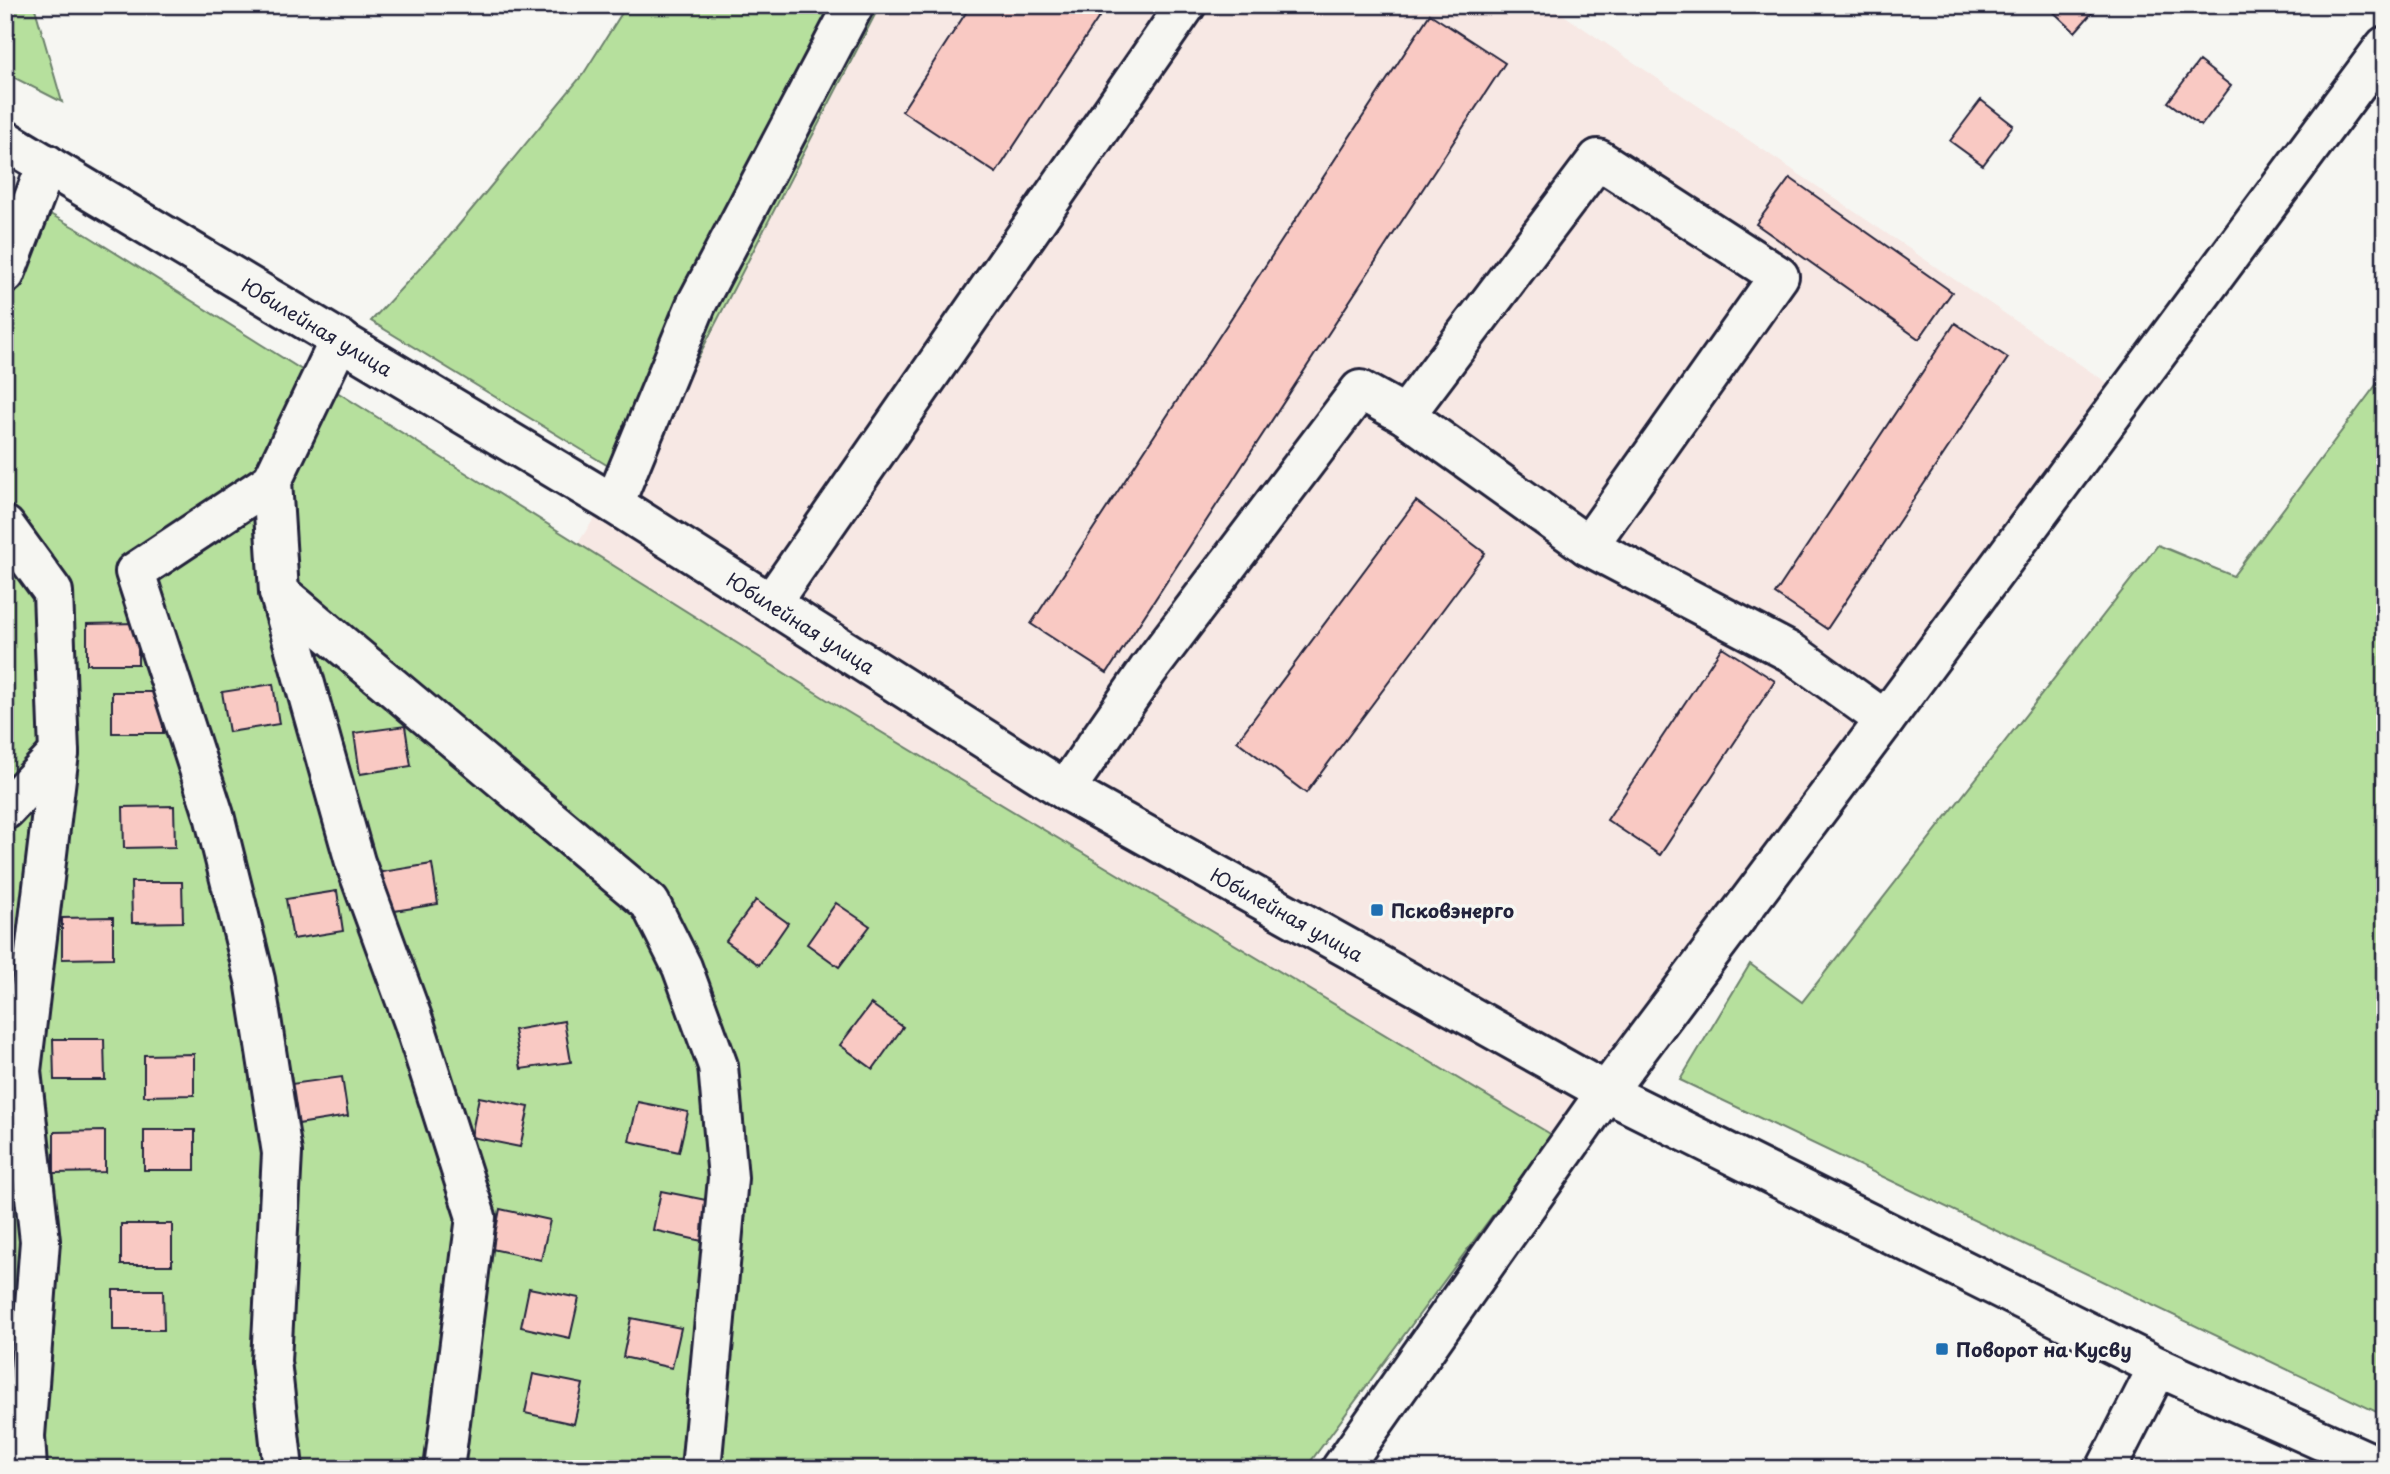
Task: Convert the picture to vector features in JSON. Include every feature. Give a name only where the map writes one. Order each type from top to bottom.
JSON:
[{"type":"street","points":[[614,504],[696,305],[855,5]]},
{"type":"street","points":[[771,603],[1186,5]]},
{"type":"street","points":[[1341,1469],[1606,1092],[2385,46]]},
{"type":"street","name":"Юбилейная улица","points":[[5,140],[614,504],[1065,790],[1606,1092],[2158,1367],[2385,1469]]},
{"type":"street","points":[[1405,415],[1598,159],[1779,276],[1588,546]]},
{"type":"street","points":[[5,274],[47,164]]},
{"type":"street","points":[[340,339],[272,481],[279,592],[355,862],[414,1023],[476,1217],[444,1469]]},
{"type":"street","points":[[1065,790],[1148,670],[1360,390],[1405,415],[1588,546],[1792,653],[1885,720]]},
{"type":"street","points":[[272,481],[135,572],[214,816],[256,980],[282,1153],[271,1361],[283,1469]]},
{"type":"street","points":[[5,526],[53,592],[59,753],[21,1071],[40,1241],[25,1436],[27,1469]]},
{"type":"street","points":[[279,592],[650,903],[682,967],[718,1066],[728,1178],[701,1469]]},
{"type":"street","points":[[5,810],[59,753]]},
{"type":"street","points":[[2106,1469],[2158,1367]]},
{"type":"shaded area","points":[[880,5],[1549,5],[2109,384],[1607,1056],[1552,1135],[826,699],[578,543],[688,377]]},
{"type":"green space","points":[[5,5],[34,5],[62,102],[5,73]]},
{"type":"green space","points":[[627,5],[880,5],[688,377],[623,475],[371,321],[449,237],[584,73]]},
{"type":"green space","points":[[5,189],[79,230],[826,699],[1552,1135],[1305,1469],[5,1469]]},
{"type":"green space","points":[[2385,373],[2385,1416],[1680,1080],[1750,964],[1802,1002],[2158,545],[2233,576]]},
{"type":"building","points":[[971,5],[1107,5],[996,173],[902,111]]},
{"type":"building","points":[[2046,5],[2099,5],[2075,32]]},
{"type":"building","points":[[1430,14],[1505,63],[1107,673],[1031,624]]},
{"type":"building","points":[[2199,61],[2231,86],[2201,126],[2168,102]]},
{"type":"building","points":[[1981,100],[2013,125],[1983,165],[1950,141]]},
{"type":"building","points":[[1790,178],[1952,292],[1919,339],[1756,224]]},
{"type":"building","points":[[1955,323],[2008,358],[1827,629],[1775,594]]},
{"type":"building","points":[[1416,501],[1485,553],[1306,793],[1237,741]]},
{"type":"building","points":[[138,623],[138,664],[87,664],[87,624]]},
{"type":"building","points":[[1722,647],[1775,681],[1660,855],[1607,820]]},
{"type":"building","points":[[273,684],[279,724],[229,732],[222,692]]},
{"type":"building","points":[[112,692],[163,692],[163,733],[112,733]]},
{"type":"building","points":[[405,726],[411,766],[360,774],[354,733]]},
{"type":"building","points":[[174,806],[175,847],[124,848],[123,807]]},
{"type":"building","points":[[432,864],[438,904],[388,912],[382,872]]},
{"type":"building","points":[[131,882],[182,882],[183,922],[132,923]]},
{"type":"building","points":[[337,891],[343,931],[293,939],[286,899]]},
{"type":"building","points":[[756,900],[788,923],[759,965],[726,941]]},
{"type":"building","points":[[836,903],[870,926],[839,967],[807,944]]},
{"type":"building","points":[[113,917],[113,958],[62,959],[62,918]]},
{"type":"building","points":[[871,1004],[903,1027],[873,1069],[840,1045]]},
{"type":"building","points":[[564,1021],[571,1062],[521,1069],[514,1030]]},
{"type":"building","points":[[53,1039],[104,1039],[105,1080],[54,1080]]},
{"type":"building","points":[[194,1054],[194,1095],[144,1096],[144,1055]]},
{"type":"building","points":[[342,1077],[348,1116],[298,1124],[291,1084]]},
{"type":"building","points":[[479,1097],[529,1107],[520,1147],[471,1137]]},
{"type":"building","points":[[638,1102],[688,1112],[679,1152],[629,1141]]},
{"type":"building","points":[[144,1130],[195,1130],[195,1170],[144,1170]]},
{"type":"building","points":[[105,1131],[105,1172],[54,1173],[54,1132]]},
{"type":"building","points":[[661,1191],[711,1201],[702,1241],[653,1230]]},
{"type":"building","points":[[500,1209],[550,1220],[541,1260],[492,1249]]},
{"type":"building","points":[[121,1224],[172,1224],[172,1265],[121,1265]]},
{"type":"building","points":[[529,1288],[579,1298],[570,1338],[521,1327]]},
{"type":"building","points":[[113,1290],[163,1290],[164,1330],[113,1330]]},
{"type":"building","points":[[631,1318],[681,1328],[672,1368],[623,1357]]},
{"type":"building","points":[[533,1374],[583,1384],[574,1424],[525,1413]]},
{"type":"place","name":"Псковэнерго","points":[[1377,910]]},
{"type":"place","name":"Поворот на Кусву","points":[[1942,1349]]}]
